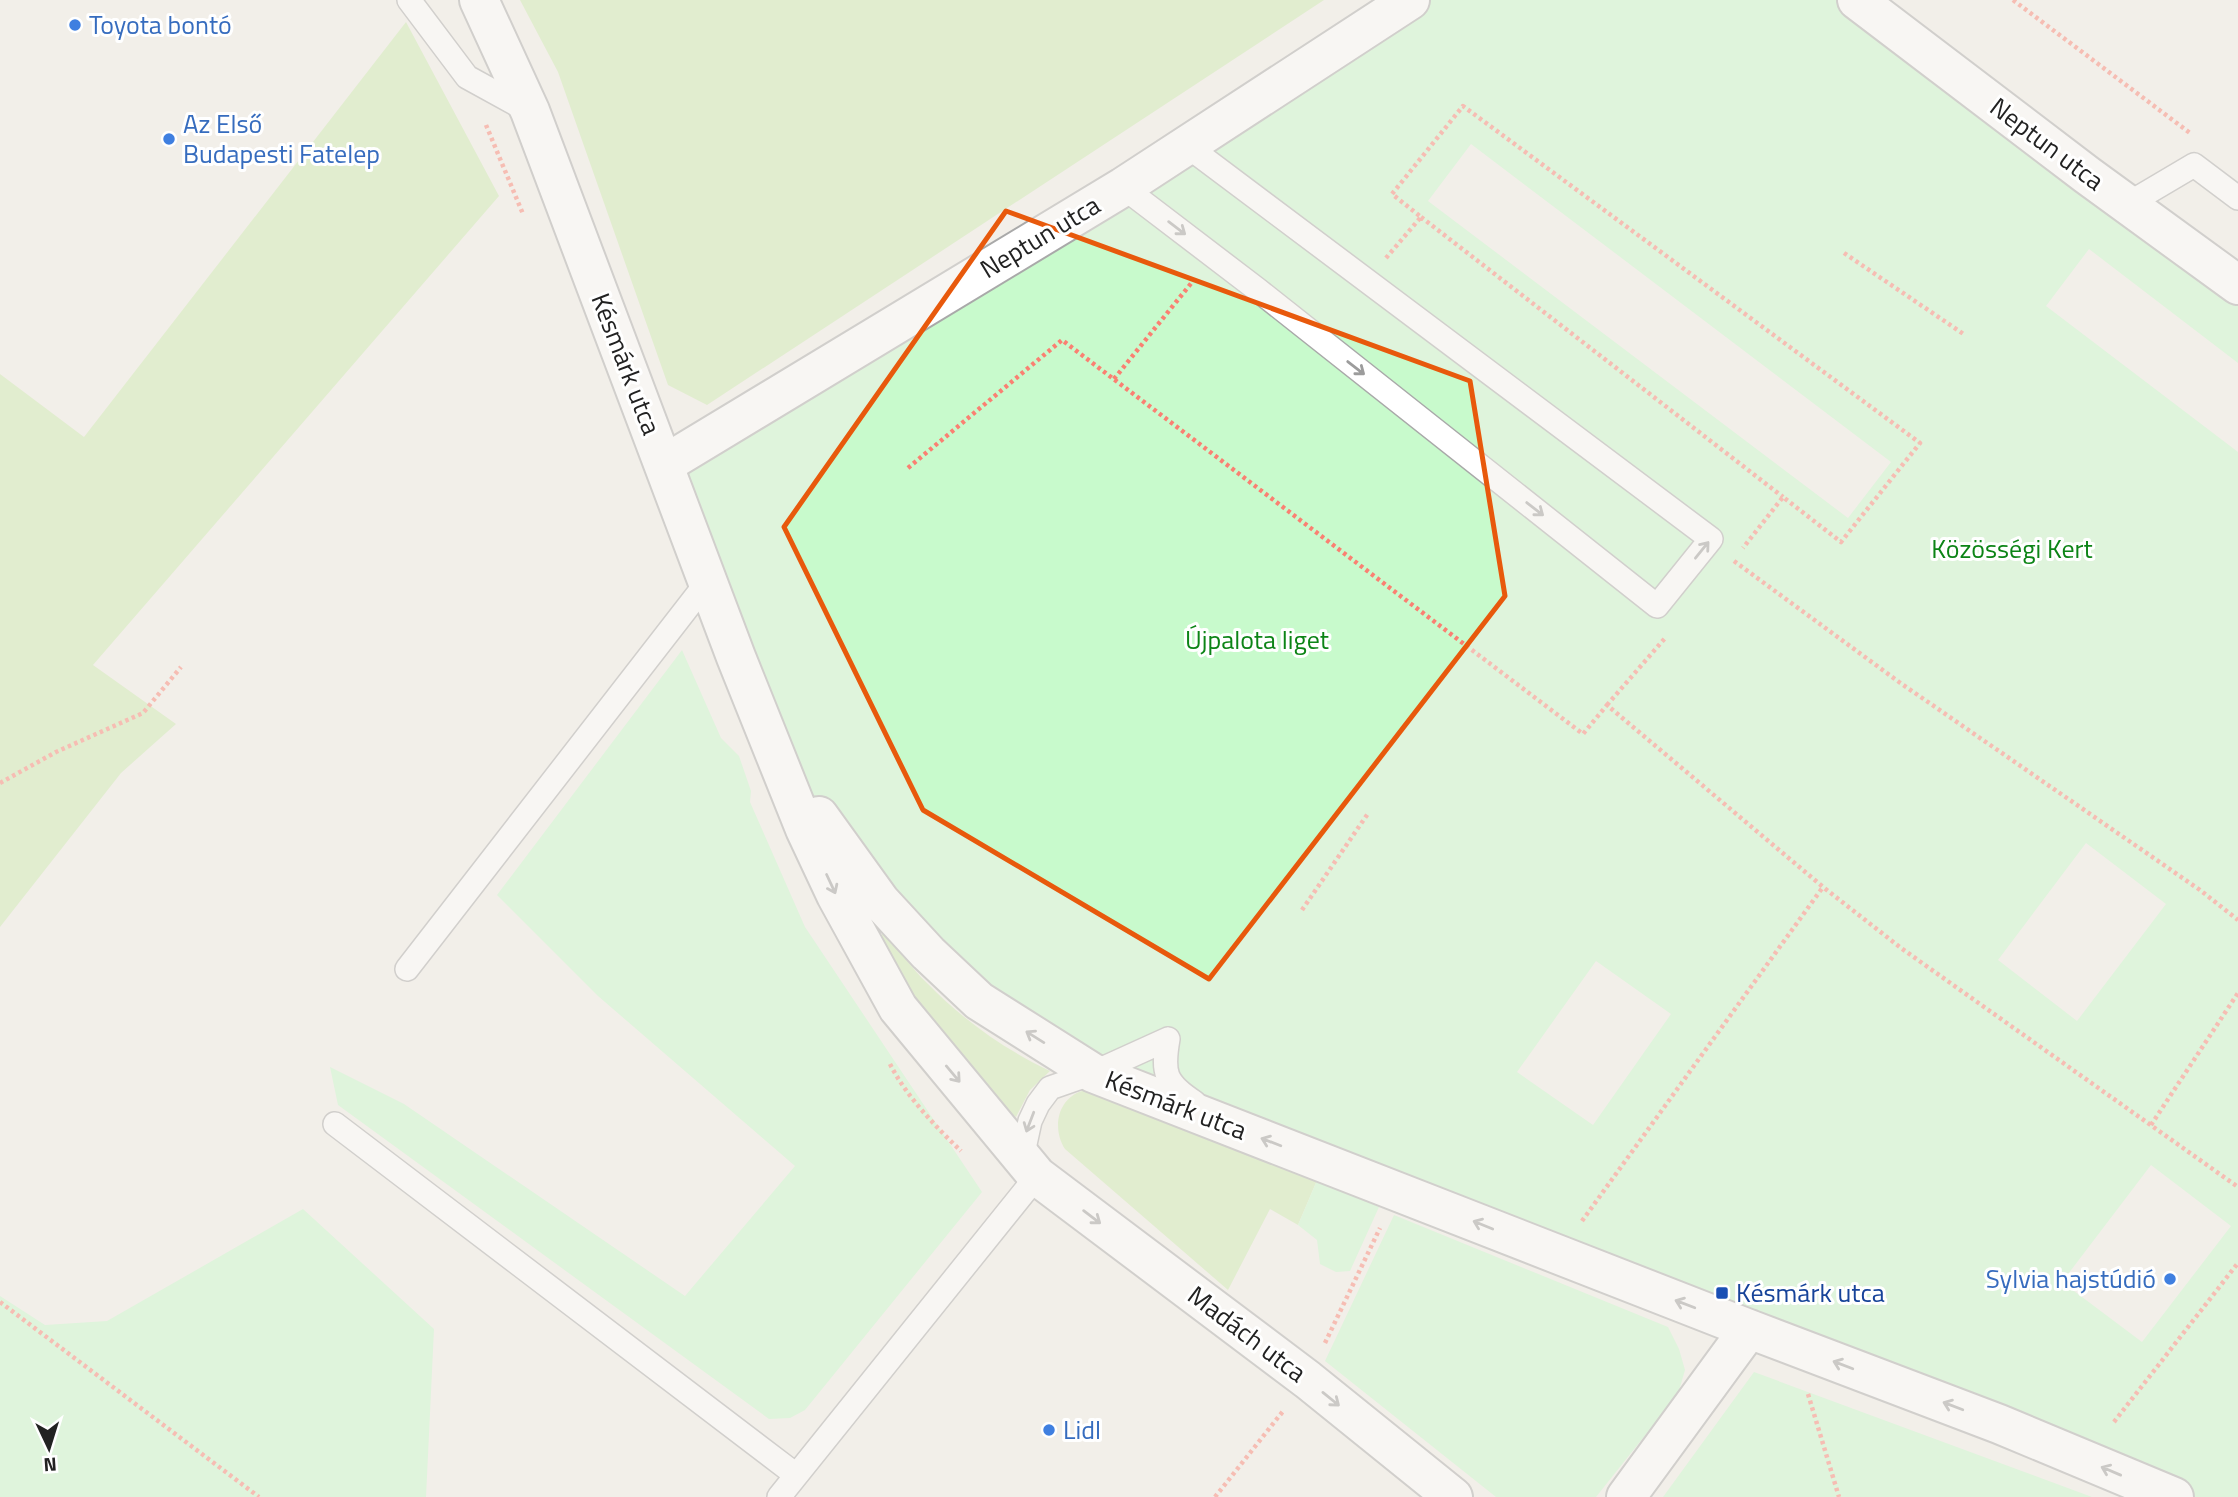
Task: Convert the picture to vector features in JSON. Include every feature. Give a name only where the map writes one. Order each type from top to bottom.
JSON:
[{"type":"street","name":"Késmárk utca","points":[[479,0],[530,111],[736,657],[805,830],[836,895],[898,1008],[1030,1167]]},
{"type":"street","name":"Neptun utca","points":[[665,464],[1123,187],[1410,0]]},
{"type":"street","name":"Neptun utca","points":[[1857,0],[2238,285]]},
{"type":"street","name":"Késmárk utca","points":[[767,730],[825,827],[881,902],[928,953],[979,1002],[1093,1073],[2000,1424],[2174,1497]]},
{"type":"street","name":"Madách utca","points":[[1030,1167],[1308,1380],[1453,1497]]},
{"type":"street","points":[[1626,1497],[1749,1329]]},
{"type":"lane","points":[[410,0],[467,78],[530,111]]},
{"type":"lane","points":[[1123,187],[1258,290],[1657,606],[1711,539],[1186,145]]},
{"type":"lane","points":[[2128,204],[2194,165],[2238,198]]},
{"type":"lane","points":[[407,969],[708,581]]},
{"type":"lane","points":[[779,1497],[1030,1167],[1030,1121],[1050,1088],[1093,1073],[1168,1039],[1164,1061],[1168,1079],[1175,1090],[1236,1128]]},
{"type":"lane","points":[[335,1124],[796,1475]]},
{"type":"path","points":[[2013,0],[2195,137]]},
{"type":"path","points":[[1462,106],[1920,443],[1841,542],[1783,497],[1392,194],[1462,106]]},
{"type":"path","points":[[1378,267],[1421,217]]},
{"type":"path","points":[[1844,253],[1965,335]]},
{"type":"path","points":[[1114,379],[1198,273]]},
{"type":"path","points":[[908,468],[1062,340],[1583,734],[1670,632]]},
{"type":"path","points":[[1724,570],[1783,497]]},
{"type":"path","points":[[1733,560],[1910,690],[2189,883],[2238,920]]},
{"type":"path","points":[[0,783],[56,752],[143,713],[181,667]]},
{"type":"path","points":[[1607,705],[1823,887],[1901,948],[2238,1186]]},
{"type":"path","points":[[1301,910],[1369,813]]},
{"type":"path","points":[[1580,1225],[1823,887]]},
{"type":"path","points":[[2151,1125],[2238,993]]},
{"type":"path","points":[[1215,1497],[1308,1380],[1397,1191]]},
{"type":"path","points":[[2114,1422],[2238,1263]]},
{"type":"path","points":[[0,1302],[259,1497]]},
{"type":"path","points":[[1815,1354],[1804,1381],[1839,1497]]},
{"type":"highlighted area","points":[[1006,211],[1470,381],[1505,596],[1209,979],[923,810],[784,527]]},
{"type":"green space","points":[[520,0],[1324,0],[707,405],[668,385],[558,72]]},
{"type":"green space","name":"Újpalota liget","points":[[1410,0],[1857,0],[2238,285],[2238,363],[2089,249],[2046,306],[2238,452],[2238,1497],[2174,1497],[1397,1191],[979,1001],[825,827],[665,464]],"holes":[[[1471,144],[1891,462],[1848,518],[1428,201]],[[2086,843],[2166,904],[2077,1021],[1998,960]],[[1596,961],[1671,1014],[1593,1125],[1517,1072]],[[2151,1165],[2231,1226],[2142,1342],[2062,1282]]]},
{"type":"green space","points":[[406,22],[499,196],[93,665],[176,724],[121,773],[0,927],[0,374],[84,437]]},
{"type":"green space","points":[[682,650],[721,738],[739,756],[751,791],[750,802],[805,927],[982,1192],[805,1410],[790,1418],[769,1419],[338,1105],[330,1067],[404,1104],[685,1296],[795,1166],[598,996],[497,895]]},
{"type":"green space","points":[[885,932],[910,965],[955,1009],[1000,1043],[1050,1071],[1030,1090],[1016,1117],[991,1098],[903,983],[880,936]]},
{"type":"green space","points":[[1099,1089],[1318,1178],[1298,1225],[1270,1209],[1228,1290],[1065,1149],[1058,1124],[1062,1108],[1074,1095]]},
{"type":"green space","points":[[1318,1178],[1379,1207],[1350,1271],[1336,1272],[1320,1264],[1317,1240],[1298,1225]]},
{"type":"green space","points":[[303,1209],[434,1329],[426,1497],[0,1497],[0,1296],[45,1325],[107,1321]]},
{"type":"green space","points":[[1394,1215],[1668,1327],[1679,1349],[1685,1370],[1678,1394],[1596,1497],[1496,1497],[1325,1361]]},
{"type":"green space","points":[[1754,1372],[2092,1497],[1663,1497]]},
{"type":"place","name":"Toyota bontó","points":[[75,25]]},
{"type":"place","name":"Az Első Budapesti Fatelep","points":[[169,139]]},
{"type":"place","name":"Sylvia hajstúdió","points":[[2170,1279]]},
{"type":"place","name":"Késmárk utca","points":[[1722,1293]]},
{"type":"place","name":"Lidl","points":[[1049,1430]]},
{"type":"park label","name":"Közösségi Kert","points":[[2012,549]]}]
